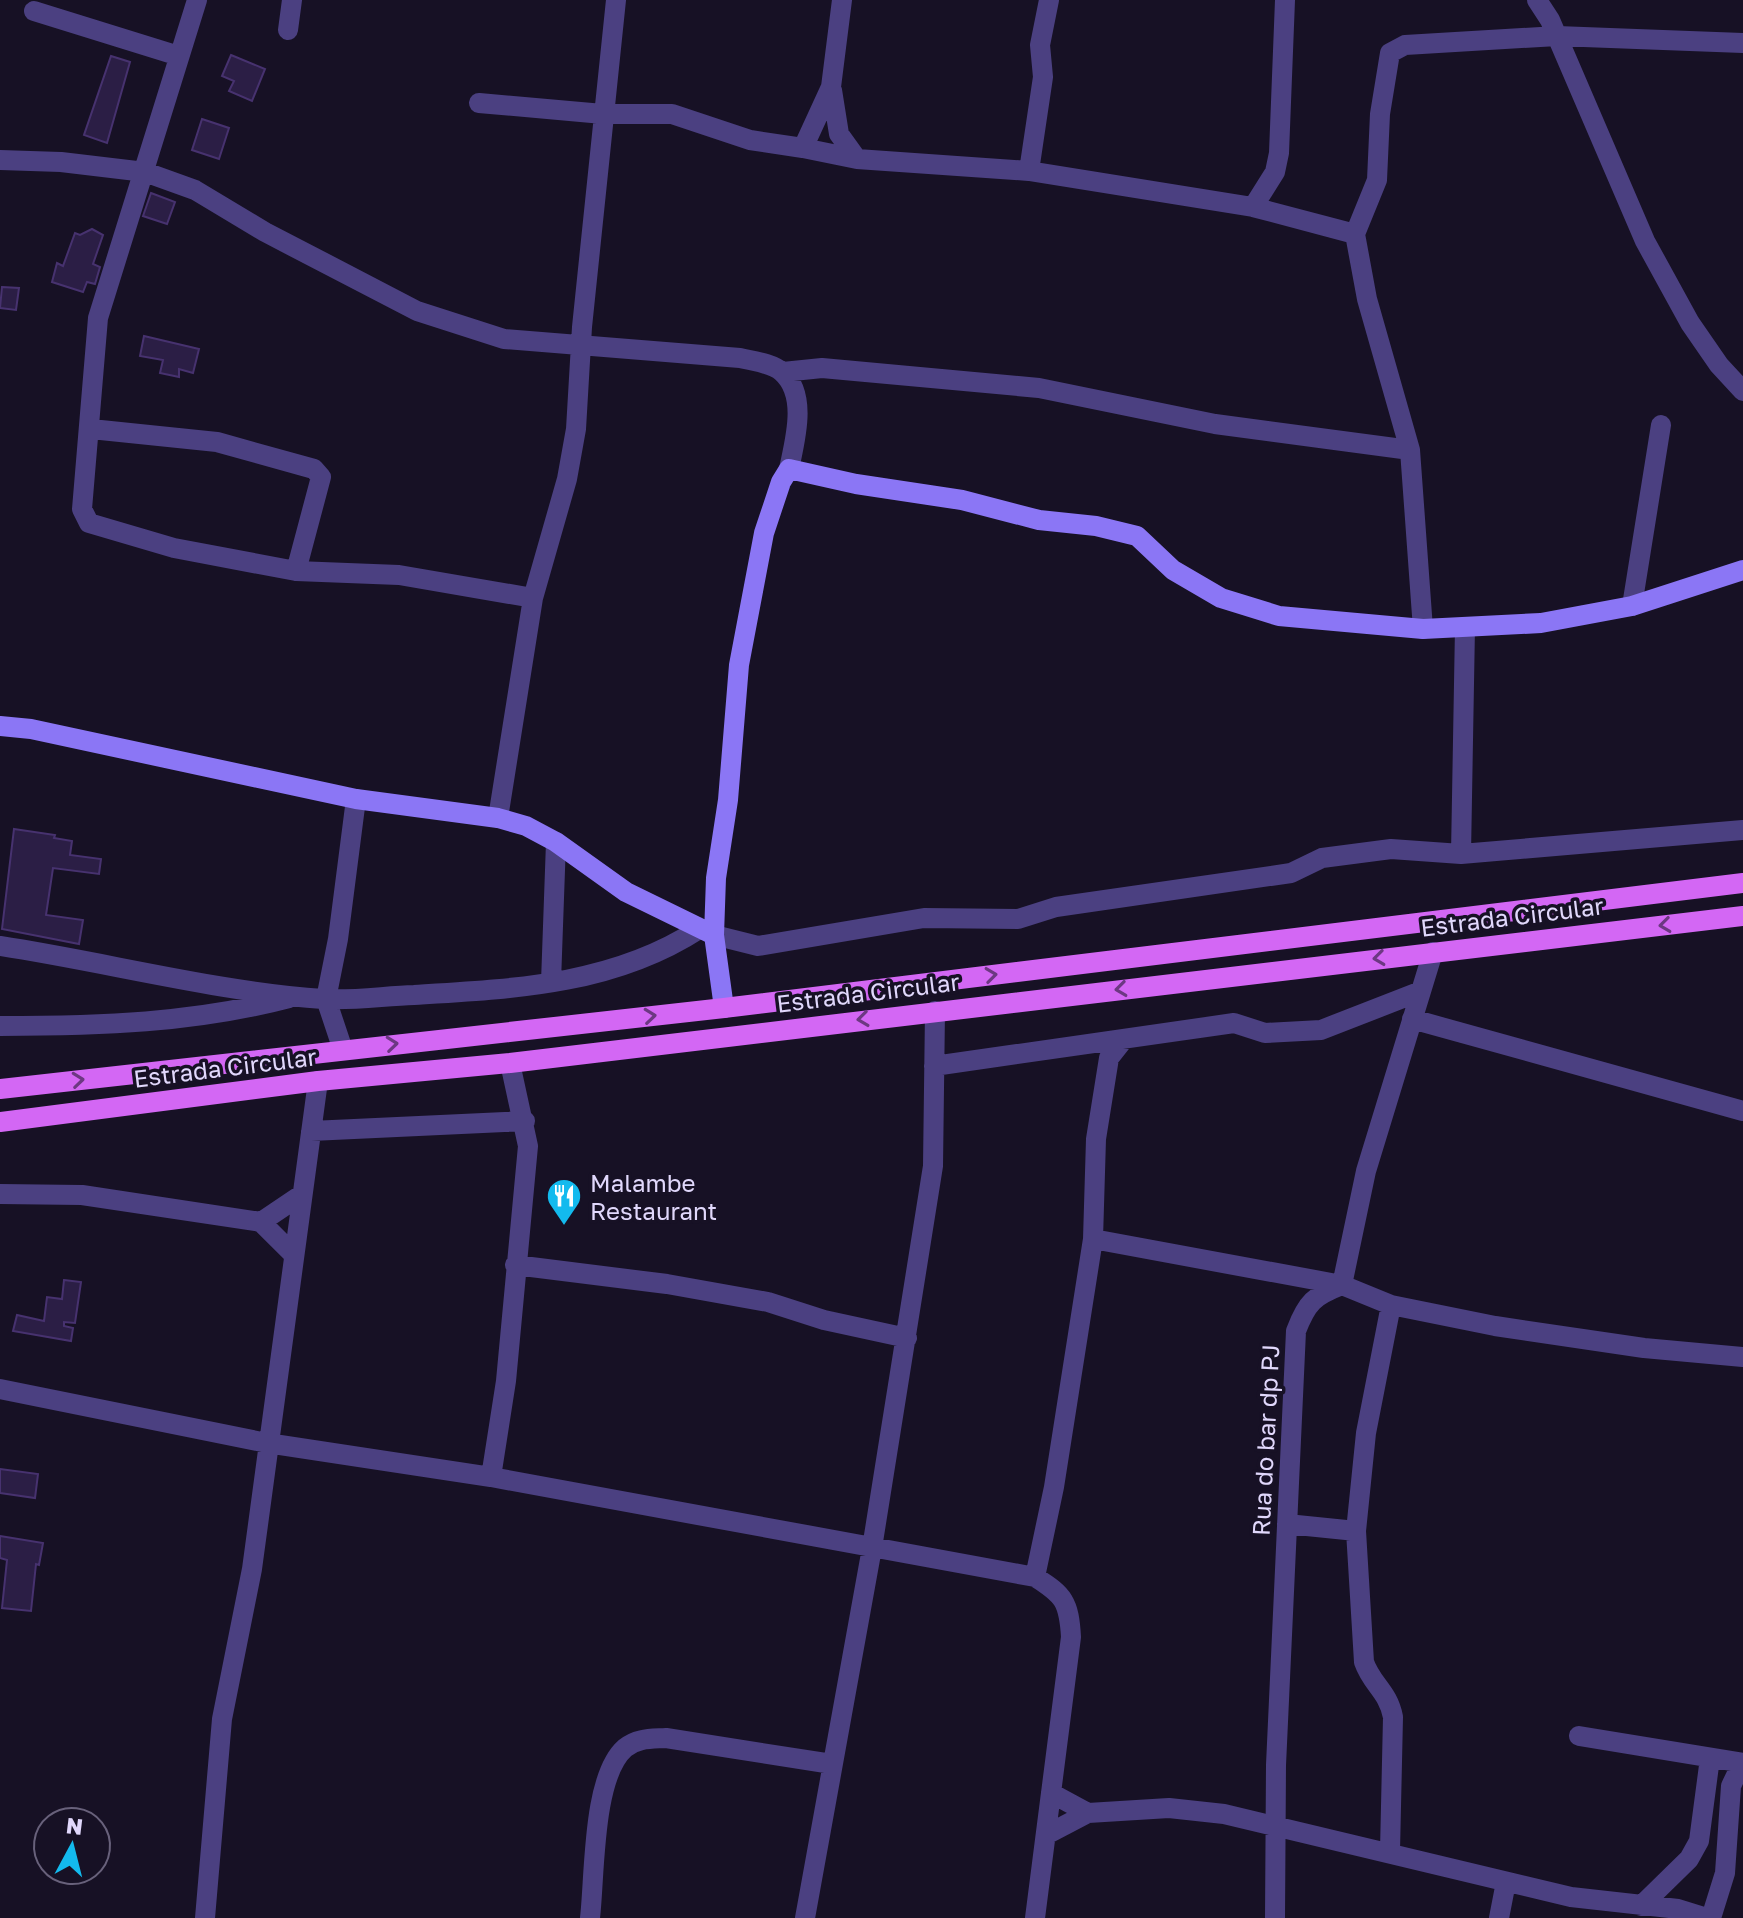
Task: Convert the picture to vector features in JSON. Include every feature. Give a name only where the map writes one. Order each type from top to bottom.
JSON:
[{"type":"main road","name":"Estrada Circular","points":[[0,1089],[724,1008],[1743,883]]},
{"type":"main road","name":"Estrada Circular","points":[[0,1122],[318,1081],[510,1063],[1743,916]]},
{"type":"street","points":[[197,0],[145,172],[108,277],[98,318],[82,509],[89,523],[174,548],[296,571],[399,575],[533,598]]},
{"type":"street","points":[[288,30],[292,0]]},
{"type":"street","points":[[498,818],[533,598],[567,479],[576,429],[581,347],[616,0]]},
{"type":"street","points":[[842,0],[831,87],[839,134],[857,159]]},
{"type":"street","points":[[1029,171],[1043,77],[1040,45],[1049,0]]},
{"type":"street","points":[[1253,207],[1275,172],[1279,153],[1285,0]]},
{"type":"street","points":[[1537,0],[1557,36],[1645,241],[1697,334],[1743,391]]},
{"type":"street","points":[[34,11],[179,56]]},
{"type":"street","points":[[1423,629],[1410,450],[1367,299],[1355,234],[1377,180],[1380,114],[1390,53],[1405,45],[1557,36],[1743,43]]},
{"type":"street","points":[[803,148],[831,87]]},
{"type":"street","points":[[479,103],[603,114],[672,114],[750,140],[857,159],[1029,171],[1253,207],[1355,234]]},
{"type":"street","points":[[0,160],[61,162],[145,172],[195,190],[265,232],[417,311],[504,339],[740,358],[783,372],[822,368],[1039,388],[1215,424],[1410,450]]},
{"type":"street","points":[[724,1008],[706,932],[730,774],[739,665],[764,533],[781,482],[789,469],[798,426],[796,396],[783,372]]},
{"type":"street","points":[[1632,606],[1661,425]]},
{"type":"street","points":[[91,429],[217,442],[314,469],[321,477],[296,571]]},
{"type":"street","points":[[789,469],[856,484],[962,500],[1039,520],[1096,526],[1137,536],[1173,570],[1221,598],[1279,616],[1423,629],[1541,623],[1632,606],[1743,570]]},
{"type":"street","points":[[1461,854],[1465,627]]},
{"type":"street","points":[[0,726],[31,729],[356,799],[498,818],[526,826],[556,842],[626,892],[706,932],[758,946],[924,918],[969,921],[1018,919],[1056,907],[1291,873],[1322,858],[1391,849],[1461,854],[1743,830]]},
{"type":"street","points":[[343,1050],[326,999],[338,939],[356,799]]},
{"type":"street","points":[[551,982],[556,842]]},
{"type":"street","points":[[0,946],[326,999],[498,990],[551,982],[626,967],[706,932]]},
{"type":"street","points":[[1342,1285],[1366,1171],[1433,952]]},
{"type":"street","points":[[934,1066],[1234,1023],[1265,1033],[1321,1030],[1421,991]]},
{"type":"street","points":[[0,1026],[83,1026],[186,1020],[297,996]]},
{"type":"street","points":[[805,1918],[872,1548],[933,1166],[935,1011]]},
{"type":"street","points":[[1412,1019],[1743,1111]]},
{"type":"street","points":[[1035,1577],[1054,1487],[1093,1239],[1096,1139],[1109,1058],[1124,1039]]},
{"type":"street","points":[[1091,1043],[1109,1058]]},
{"type":"street","points":[[491,1477],[506,1381],[528,1146],[510,1063]]},
{"type":"street","points":[[205,1918],[222,1719],[252,1569],[292,1253],[318,1081]]},
{"type":"street","points":[[311,1131],[525,1121]]},
{"type":"street","points":[[0,1194],[67,1194],[261,1222],[292,1253]]},
{"type":"street","points":[[261,1222],[301,1195]]},
{"type":"street","points":[[1093,1239],[1342,1285],[1391,1305],[1539,1333],[1743,1357]]},
{"type":"street","points":[[515,1265],[667,1284],[768,1302],[824,1320],[907,1338]]},
{"type":"street","name":"Rua do bar dp PJ","points":[[1275,1918],[1273,1824],[1296,1331],[1303,1312],[1316,1295],[1342,1285]]},
{"type":"street","points":[[1390,1851],[1393,1717],[1389,1698],[1369,1677],[1364,1662],[1356,1531],[1366,1433],[1391,1305]]},
{"type":"street","points":[[0,1389],[267,1443],[491,1477],[1035,1577],[1054,1588],[1070,1607],[1071,1637],[1035,1918]]},
{"type":"street","points":[[1287,1524],[1356,1531]]},
{"type":"street","points":[[1046,1835],[1088,1813],[1169,1808],[1273,1824],[1591,1901],[1678,1909],[1709,1918],[1725,1873],[1731,1786],[1743,1763],[1579,1736]]},
{"type":"street","points":[[590,1918],[603,1788],[616,1758],[626,1747],[639,1740],[666,1738],[832,1764]]},
{"type":"street","points":[[1641,1906],[1689,1859],[1699,1841],[1710,1758]]},
{"type":"street","points":[[1051,1793],[1088,1813]]},
{"type":"street","points":[[1499,1918],[1506,1882]]},
{"type":"building","points":[[231,55],[265,69],[252,101],[229,91],[234,81],[222,76]]},
{"type":"building","points":[[111,56],[130,62],[107,143],[84,135]]},
{"type":"building","points":[[202,119],[229,128],[219,159],[192,150]]},
{"type":"building","points":[[151,193],[175,202],[167,224],[143,216]]},
{"type":"building","points":[[92,229],[103,235],[93,264],[100,267],[95,284],[87,282],[83,292],[52,282],[57,263],[63,266],[75,233],[80,235]]},
{"type":"building","points":[[2,287],[19,288],[16,310],[0,308]]},
{"type":"building","points":[[144,336],[199,349],[193,373],[179,369],[179,377],[160,373],[163,360],[140,356]]},
{"type":"building","points":[[14,829],[55,835],[54,838],[72,841],[70,855],[101,859],[99,874],[53,868],[46,915],[83,920],[79,944],[2,929]]},
{"type":"building","points":[[64,1280],[81,1282],[75,1323],[64,1322],[64,1326],[73,1328],[71,1341],[13,1331],[17,1315],[44,1321],[47,1297],[62,1299]]},
{"type":"building","points":[[0,1469],[38,1474],[35,1498],[0,1493]]},
{"type":"building","points":[[0,1536],[43,1543],[39,1565],[36,1564],[31,1611],[2,1608],[7,1560],[0,1558]]},
{"type":"place","name":"Malambe Restaurant","points":[[564,1227]]}]
